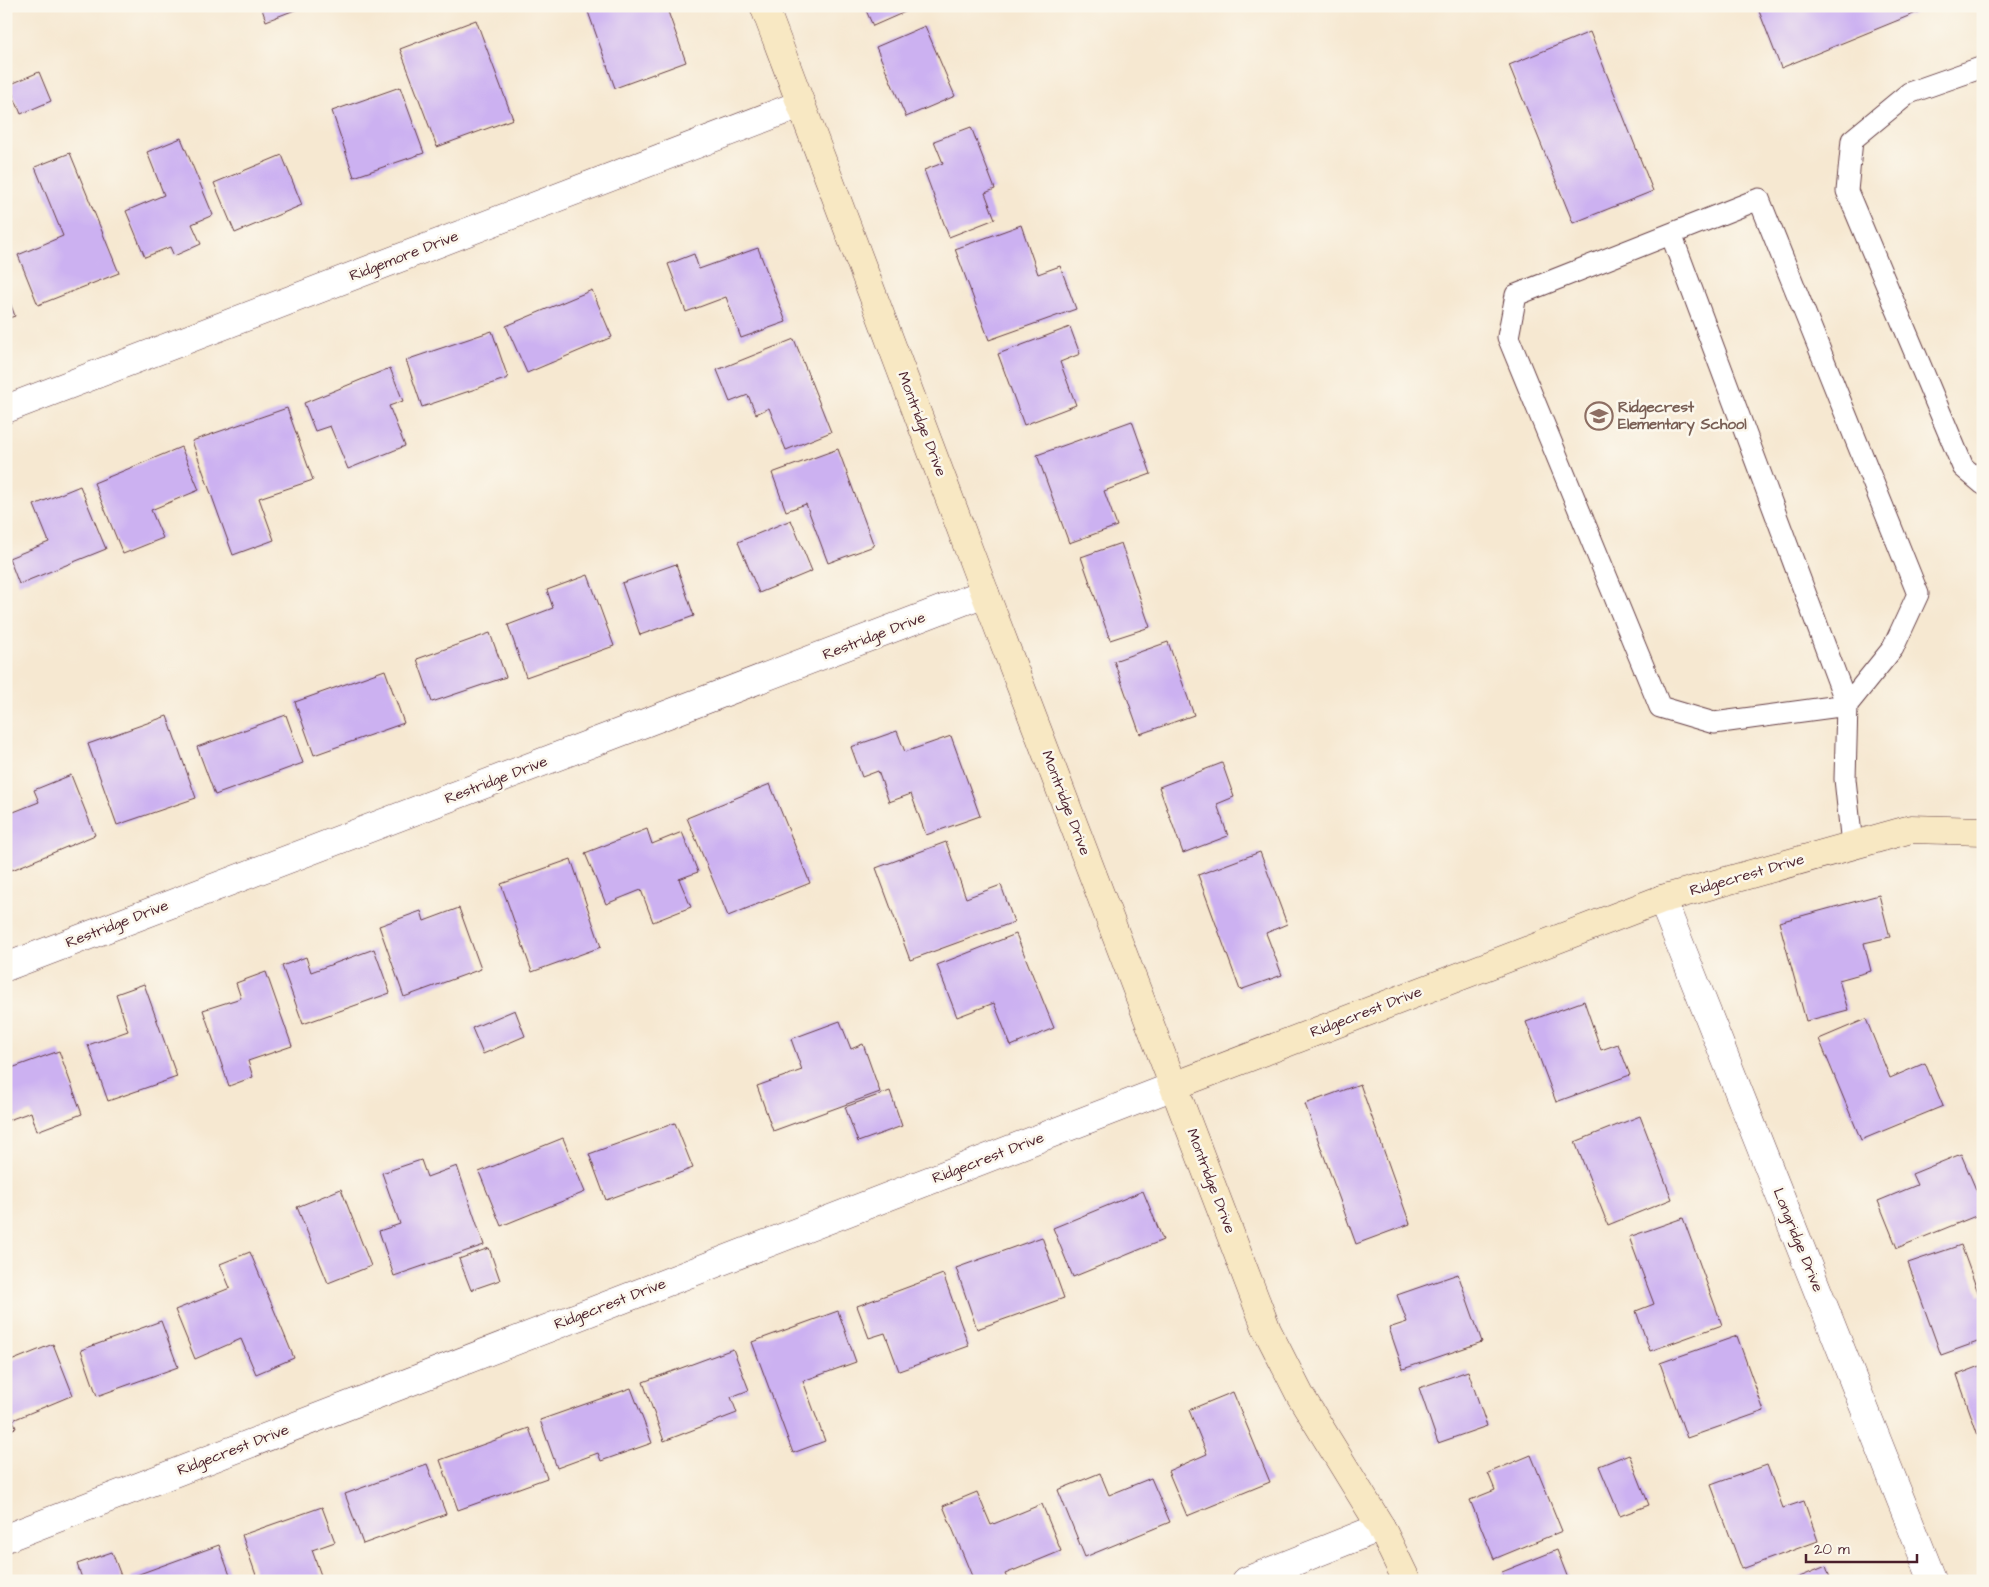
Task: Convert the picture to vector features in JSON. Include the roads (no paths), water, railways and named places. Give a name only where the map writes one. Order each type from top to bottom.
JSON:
[{"type":"street","name":"Montridge Drive","points":[[764,6],[985,593],[1268,1330],[1300,1395],[1381,1527],[1407,1581]]},
{"type":"street","name":"Ridgemore Drive","points":[[6,409],[801,104]]},
{"type":"street","name":"Restridge Drive","points":[[6,966],[985,593]]},
{"type":"street","name":"Ridgecrest Drive","points":[[6,1538],[1662,899],[1911,829],[1983,831]]},
{"type":"street","name":"Longridge Drive","points":[[1662,899],[1933,1581]]},
{"type":"street","points":[[1246,1581],[1381,1527]]},
{"type":"lane","points":[[1983,67],[1909,93],[1852,140],[1847,191],[1963,467],[1983,484]]},
{"type":"lane","points":[[1759,199],[1918,594],[1893,648],[1847,705],[1714,723],[1660,707],[1508,337],[1516,295],[1759,199]]},
{"type":"lane","points":[[1671,234],[1847,705],[1845,779],[1852,845]]},
{"type":"place","name":"Ridgecrest Elementary School","points":[[1599,416]]}]
